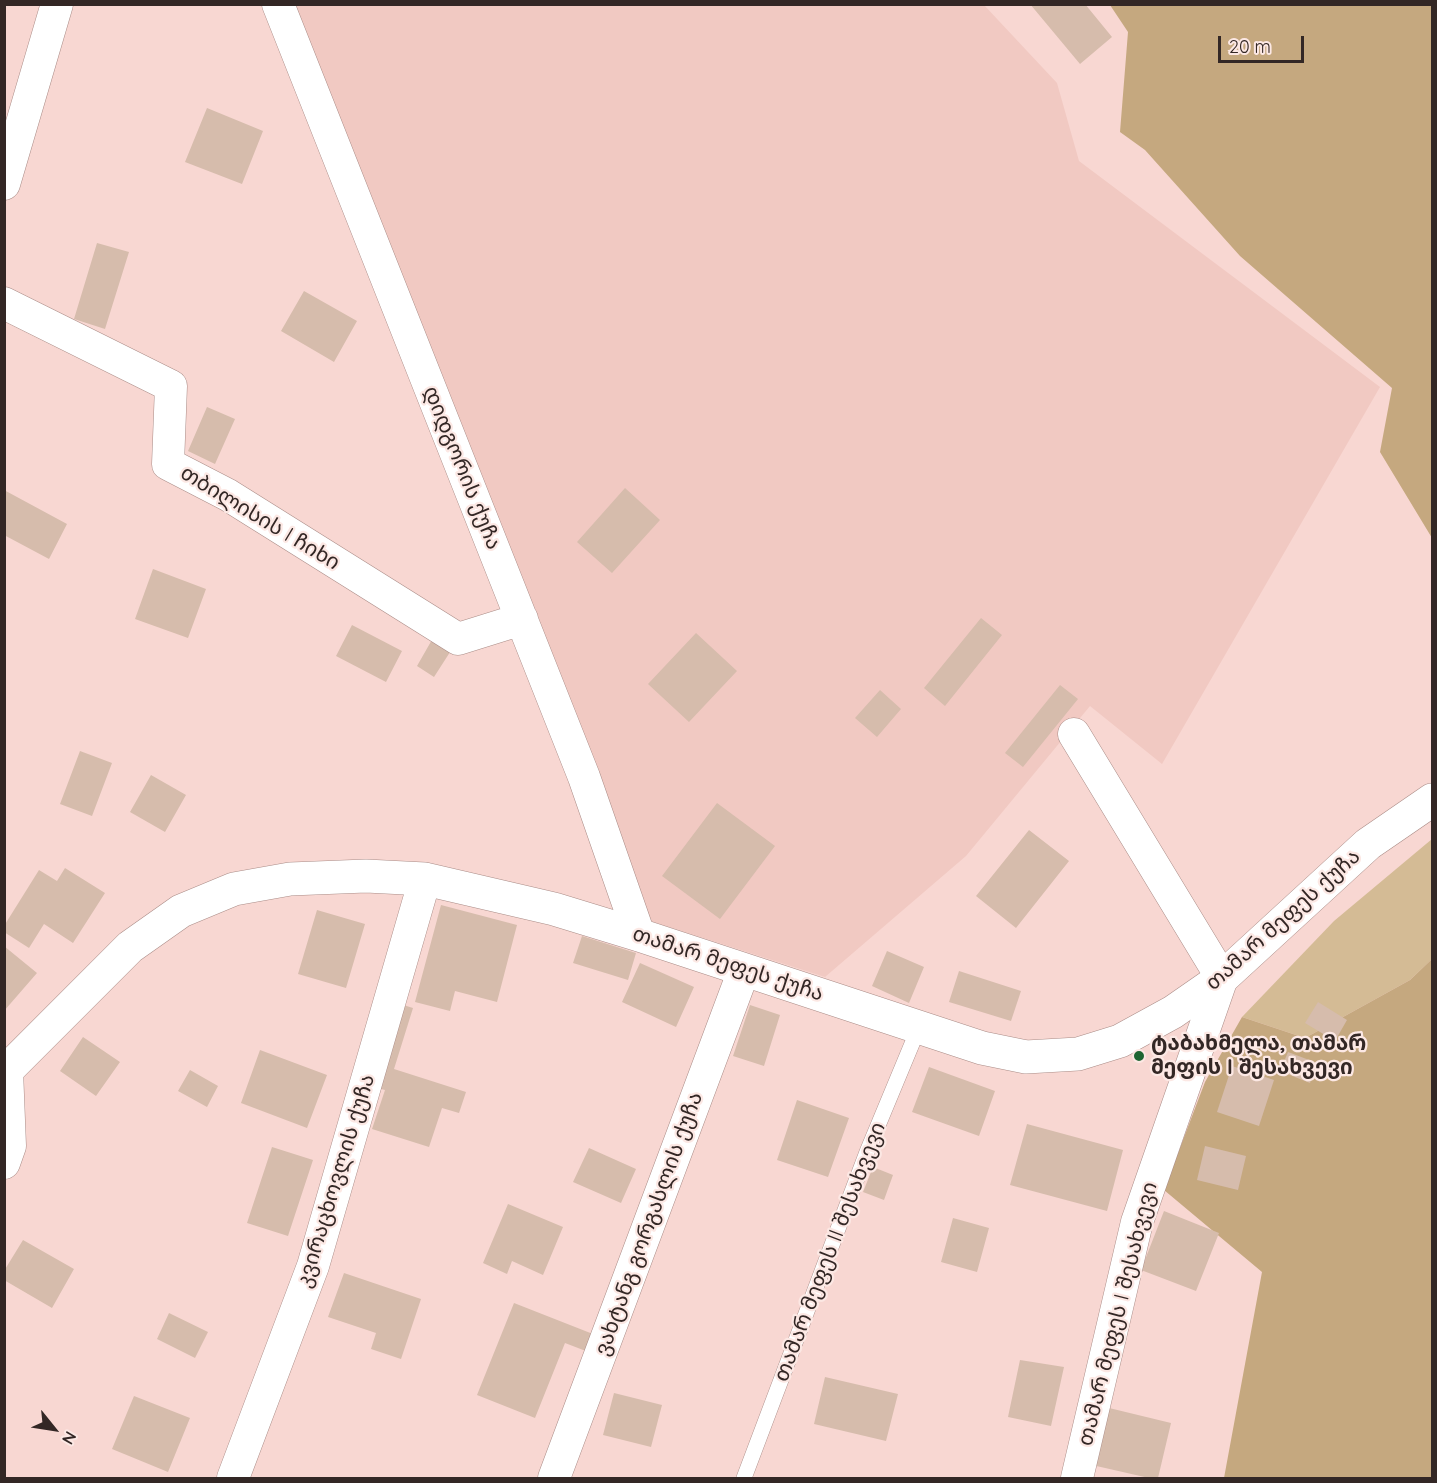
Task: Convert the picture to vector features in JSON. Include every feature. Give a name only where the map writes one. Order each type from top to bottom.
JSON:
[{"type":"street","points":[[4,184],[57,4]]},
{"type":"street","name":"დიდგორის ქუჩა","points":[[278,4],[584,777],[639,935]]},
{"type":"street","name":"თბილისის I ჩიხი","points":[[4,303],[171,386],[168,464],[228,495],[459,639],[522,620]]},
{"type":"street","points":[[1074,734],[1222,978]]},
{"type":"street","name":"თამარ მეფეს ქუჩა","points":[[6,1071],[130,947],[181,911],[234,889],[290,879],[366,876],[425,879],[554,909],[982,1048],[1026,1057],[1078,1054],[1120,1041],[1173,1012],[1222,978],[1368,844],[1432,800]]},
{"type":"street","name":"კვირაცხოვლის ქუჩა","points":[[233,1479],[313,1266],[425,879]]},
{"type":"street","name":"ვახტანგ გორგასლის ქუჩა","points":[[554,1479],[744,970]]},
{"type":"street","name":"თამარ მეფეს I შესახვევი","points":[[1077,1479],[1137,1222],[1222,978]]},
{"type":"street","points":[[4,1163],[10,1146],[6,1071]]},
{"type":"lane","name":"თამარ მეფეს II შესახვევი","points":[[744,1479],[867,1152],[919,1028]]},
{"type":"shaded area","points":[[287,5],[984,5],[1057,83],[1079,161],[1380,387],[1162,764],[1090,706],[966,856],[825,977],[638,917]]},
{"type":"shaded area","points":[[1110,5],[1432,5],[1432,538],[1380,452],[1392,388],[1240,256],[1145,150],[1120,132],[1128,32]]},
{"type":"shaded area","points":[[1432,839],[1432,959],[1410,980],[1305,1038],[1242,1017],[1334,921]]},
{"type":"shaded area","points":[[1432,959],[1432,1478],[1224,1478],[1262,1272],[1164,1190],[1205,1082],[1242,1017],[1305,1038],[1410,980]]},
{"type":"building","points":[[1030,4],[1085,4],[1112,37],[1080,64]]},
{"type":"building","points":[[207,108],[263,131],[242,184],[185,162]]},
{"type":"building","points":[[97,243],[129,252],[105,329],[74,319]]},
{"type":"building","points":[[304,291],[357,321],[334,362],[281,331]]},
{"type":"building","points":[[207,407],[235,419],[215,464],[188,451]]},
{"type":"building","points":[[625,488],[660,520],[612,573],[577,542]]},
{"type":"building","points":[[4,490],[67,524],[49,559],[4,535]]},
{"type":"building","points":[[153,569],[206,589],[188,638],[135,619]]},
{"type":"building","points":[[981,618],[1002,635],[945,706],[924,688]]},
{"type":"building","points":[[352,625],[402,651],[386,682],[336,656]]},
{"type":"building","points":[[696,633],[737,671],[689,722],[648,684]]},
{"type":"building","points":[[433,638],[452,649],[434,677],[417,666]]},
{"type":"building","points":[[1060,685],[1078,699],[1023,767],[1005,753]]},
{"type":"building","points":[[880,690],[901,709],[877,737],[855,718]]},
{"type":"building","points":[[80,751],[112,763],[92,816],[60,804]]},
{"type":"building","points":[[151,775],[186,795],[165,832],[130,812]]},
{"type":"building","points":[[717,803],[775,846],[720,919],[662,876]]},
{"type":"building","points":[[1029,830],[1069,861],[1016,928],[976,896]]},
{"type":"building","points":[[65,868],[105,893],[73,943],[44,924],[29,948],[4,932],[4,926],[39,870],[57,881]]},
{"type":"building","points":[[441,905],[517,925],[497,1002],[455,991],[450,1011],[415,1002]]},
{"type":"building","points":[[317,910],[365,924],[346,988],[298,974]]},
{"type":"building","points":[[582,936],[636,953],[628,980],[573,963]]},
{"type":"building","points":[[4,946],[37,973],[4,1011]]},
{"type":"building","points":[[887,951],[924,967],[909,1003],[872,986]]},
{"type":"building","points":[[640,963],[694,987],[676,1027],[622,1002]]},
{"type":"building","points":[[959,971],[1021,991],[1011,1021],[949,1002]]},
{"type":"building","points":[[1318,1002],[1347,1020],[1335,1041],[1305,1023]]},
{"type":"building","points":[[400,1004],[413,1008],[394,1069],[466,1092],[459,1113],[442,1108],[429,1147],[372,1129],[385,1090],[374,1087]]},
{"type":"building","points":[[750,1005],[780,1015],[764,1066],[733,1056]]},
{"type":"building","points":[[83,1037],[120,1062],[96,1096],[60,1071]]},
{"type":"building","points":[[260,1050],[327,1075],[307,1128],[241,1103]]},
{"type":"building","points":[[1288,1052],[1317,1063],[1310,1083],[1280,1071]]},
{"type":"building","points":[[1232,1066],[1274,1080],[1259,1126],[1217,1112]]},
{"type":"building","points":[[929,1067],[995,1091],[979,1136],[912,1112]]},
{"type":"building","points":[[190,1070],[218,1086],[207,1107],[178,1091]]},
{"type":"building","points":[[797,1100],[849,1118],[828,1177],[777,1160]]},
{"type":"building","points":[[1027,1124],[1123,1150],[1107,1211],[1010,1185]]},
{"type":"building","points":[[1205,1146],[1246,1156],[1238,1190],[1197,1180]]},
{"type":"building","points":[[272,1147],[313,1160],[288,1236],[247,1223]]},
{"type":"building","points":[[589,1148],[636,1169],[621,1203],[573,1182]]},
{"type":"building","points":[[873,1167],[893,1175],[884,1200],[863,1192]]},
{"type":"building","points":[[508,1204],[563,1227],[543,1275],[512,1261],[507,1274],[483,1263]]},
{"type":"building","points":[[1164,1211],[1219,1233],[1196,1291],[1141,1270]]},
{"type":"building","points":[[953,1218],[989,1228],[977,1272],[941,1262]]},
{"type":"building","points":[[23,1240],[74,1269],[52,1308],[4,1280],[4,1271]]},
{"type":"building","points":[[344,1273],[421,1299],[401,1359],[371,1349],[376,1333],[328,1317]]},
{"type":"building","points":[[514,1303],[598,1336],[591,1353],[565,1343],[535,1418],[477,1395]]},
{"type":"building","points":[[169,1313],[208,1332],[195,1358],[157,1339]]},
{"type":"building","points":[[1020,1360],[1064,1367],[1051,1426],[1008,1417]]},
{"type":"building","points":[[825,1377],[898,1394],[886,1441],[814,1424]]},
{"type":"building","points":[[614,1393],[662,1405],[651,1447],[603,1435]]},
{"type":"building","points":[[134,1396],[190,1418],[168,1472],[112,1449]]},
{"type":"building","points":[[1105,1407],[1171,1423],[1158,1478],[1092,1465]]},
{"type":"place","name":"ტაბახმელა, თამარ მეფის I შესახვევი","points":[[1139,1056]]}]
